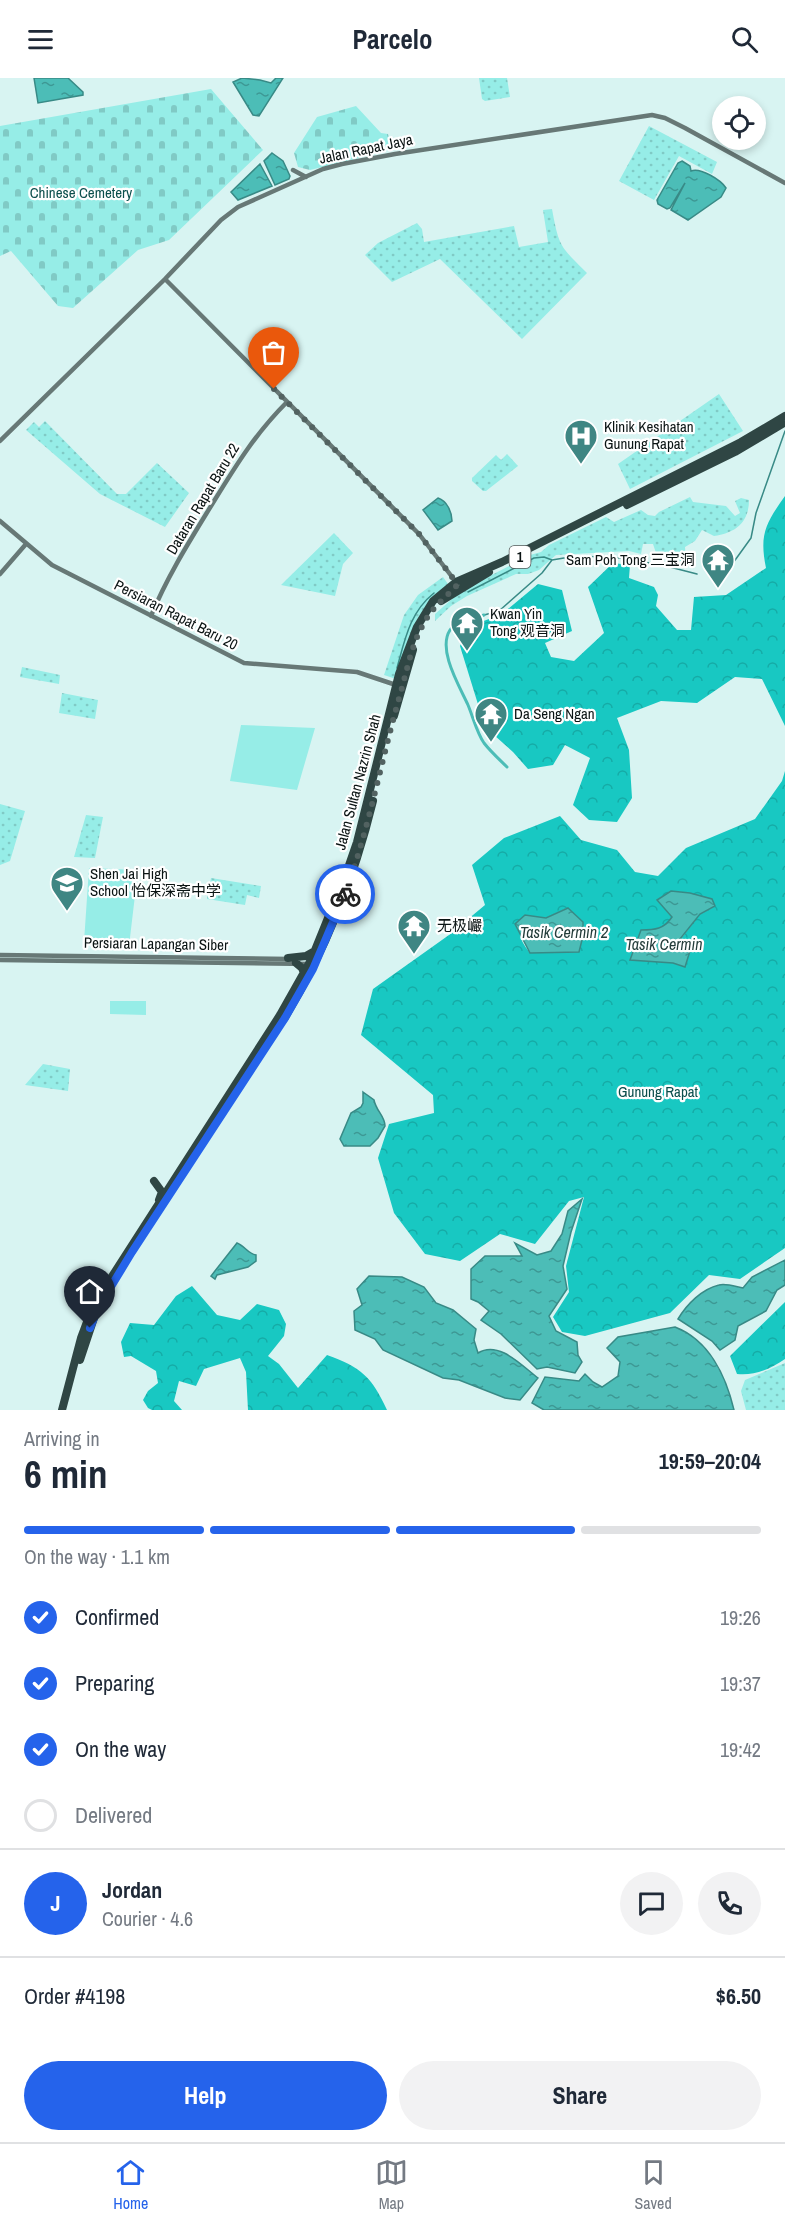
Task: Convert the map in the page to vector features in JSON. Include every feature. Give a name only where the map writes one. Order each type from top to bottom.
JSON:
[{"type":"highway","name":"Jalan Sultan Nazrin Shah","points":[[62,1410],[81,1338],[93,1306],[312,962],[314,951],[357,842],[396,685],[411,642],[425,613],[434,601],[455,585],[741,442],[785,416]]},
{"type":"highway","name":"Jalan Sultan Nazrin Shah","points":[[67,1410],[76,1370],[98,1308],[285,1018],[312,962],[360,850],[415,642],[435,606],[447,596],[486,573],[725,457],[785,422]]},
{"type":"highway","points":[[447,596],[455,585],[486,573]]},
{"type":"highway","points":[[399,699],[396,685],[406,675]]},
{"type":"highway","points":[[288,958],[306,956],[314,951]]},
{"type":"highway","points":[[296,963],[302,968],[304,974]]},
{"type":"highway","points":[[142,1230],[162,1195],[158,1181],[173,1179],[190,1155]]},
{"type":"street","name":"Jalan Rapat Jaya","points":[[0,441],[234,209],[329,167],[395,154],[652,115],[665,118],[685,128],[785,183]]},
{"type":"street","points":[[293,170],[306,177]]},
{"type":"street","points":[[165,279],[419,534],[455,585]]},
{"type":"street","name":"Dataran Rapat Baru 22","points":[[151,616],[185,548],[249,445],[286,402]]},
{"type":"street","name":"Persiaran Rapat Baru 20","points":[[0,521],[52,565],[244,663],[357,672],[396,685]]},
{"type":"street","points":[[0,574],[26,544]]},
{"type":"street","name":"Persiaran Lapangan Siber","points":[[0,955],[312,962]]},
{"type":"street","name":"Persiaran Lapangan Siber","points":[[0,960],[288,958],[312,962]]},
{"type":"green space","points":[[479,78],[507,78],[510,97],[485,101],[482,99]]},
{"type":"green space","name":"Chinese Cemetery","points":[[211,89],[263,150],[169,240],[138,250],[73,308],[58,306],[11,251],[0,256],[0,126]]},
{"type":"green space","points":[[356,106],[381,133],[388,134],[392,150],[310,170],[298,167],[294,153],[317,117]]},
{"type":"green space","points":[[649,126],[717,162],[712,174],[679,156],[654,200],[619,181]]},
{"type":"green space","points":[[552,209],[562,245],[587,273],[522,339],[440,259],[392,282],[365,255],[378,243],[417,223],[422,229],[424,242],[514,226],[519,247],[548,242],[543,210]]},
{"type":"green space","points":[[719,394],[743,431],[630,489],[618,464]]},
{"type":"green space","points":[[45,421],[117,494],[126,494],[157,463],[189,493],[165,527],[100,494],[26,430],[34,422],[39,427]]},
{"type":"green space","points":[[507,454],[518,466],[486,491],[472,481],[472,478],[496,455],[501,460]]},
{"type":"green space","points":[[785,496],[785,726],[762,679],[735,677],[697,703],[661,701],[617,718],[629,750],[632,798],[617,822],[589,820],[573,805],[590,758],[565,745],[553,765],[528,769],[485,727],[460,646],[468,627],[502,614],[538,584],[562,590],[572,631],[545,643],[551,657],[574,661],[604,633],[588,587],[613,563],[630,565],[629,578],[654,587],[658,595],[656,606],[677,630],[691,630],[694,597],[726,595],[766,568],[763,546],[766,529]]},
{"type":"green space","points":[[690,497],[693,502],[726,506],[735,516],[740,513],[735,501],[741,498],[749,500],[746,515],[739,526],[714,536],[702,530],[695,541],[685,547],[686,562],[657,556],[653,544],[643,544],[641,554],[629,551],[556,555],[539,570],[528,574],[516,574],[467,596],[451,606],[435,621],[435,614],[461,591],[606,517],[614,522],[641,510],[648,515],[655,516]]},
{"type":"green space","points":[[334,533],[353,553],[343,564],[335,596],[281,585]]},
{"type":"green space","points":[[443,577],[448,584],[431,599],[396,679],[384,675],[404,615],[418,595]]},
{"type":"green space","points":[[22,667],[60,675],[59,684],[20,677]]},
{"type":"green space","points":[[62,693],[98,700],[95,719],[59,713]]},
{"type":"green space","points":[[241,725],[315,728],[297,790],[230,781]]},
{"type":"green space","name":"Gunung Rapat","points":[[785,771],[785,1248],[740,1279],[709,1275],[670,1313],[585,1336],[562,1332],[553,1317],[569,1292],[566,1266],[584,1197],[569,1201],[535,1244],[500,1234],[460,1261],[425,1254],[394,1213],[378,1158],[389,1124],[434,1113],[433,1095],[361,1035],[373,989],[449,935],[485,905],[472,865],[504,838],[560,816],[581,840],[617,850],[635,872],[658,876],[686,848],[755,819],[782,781]],"holes":[[[671,891],[690,893],[715,906],[700,914],[680,940],[685,967],[673,963],[631,960],[639,939],[667,925],[672,917],[657,900]],[[567,908],[579,952],[530,953],[520,935],[525,916],[546,918]]]},
{"type":"green space","points":[[0,804],[25,811],[10,861],[0,865]]},
{"type":"green space","points":[[86,815],[103,817],[95,858],[74,857]]},
{"type":"green space","points":[[89,868],[138,870],[129,946],[84,942]]},
{"type":"green space","points":[[211,878],[261,886],[259,898],[247,895],[245,905],[207,899]]},
{"type":"green space","points":[[110,1001],[146,1001],[146,1015],[110,1014]]},
{"type":"green space","points":[[43,1064],[70,1069],[68,1091],[25,1085]]},
{"type":"green space","points":[[192,1286],[217,1315],[240,1320],[257,1304],[279,1310],[286,1324],[284,1336],[268,1356],[279,1364],[298,1388],[327,1355],[349,1364],[364,1375],[376,1389],[387,1410],[248,1410],[246,1372],[240,1358],[204,1369],[196,1386],[179,1381],[174,1401],[182,1410],[148,1408],[143,1400],[148,1391],[158,1383],[156,1371],[131,1356],[124,1357],[121,1342],[130,1323],[154,1325],[176,1296]]},
{"type":"green space","points":[[785,1302],[785,1359],[762,1371],[737,1374],[730,1356]]},
{"type":"green space","points":[[785,1363],[785,1410],[746,1410],[741,1391],[745,1380]]},
{"type":"water","points":[[34,78],[68,78],[83,92],[83,95],[38,103]]},
{"type":"water","points":[[242,78],[271,83],[276,78],[283,78],[259,116],[253,115],[233,82]]},
{"type":"water","points":[[272,153],[283,161],[290,176],[289,179],[275,185],[264,161]]},
{"type":"water","points":[[682,161],[690,166],[691,171],[700,171],[710,175],[726,188],[721,197],[688,220],[671,210],[685,183],[670,208],[667,209],[658,204],[657,200],[678,163]]},
{"type":"water","points":[[260,164],[272,186],[238,200],[231,192]]},
{"type":"water","points":[[438,498],[448,507],[452,521],[438,530],[423,510]]},
{"type":"water","name":"Tasik Cermin","points":[[671,891],[712,899],[715,906],[700,914],[680,939],[690,951],[685,967],[673,963],[630,960],[641,930],[659,928],[672,917],[657,900]]},
{"type":"water","name":"Tasik Cermin 2","points":[[568,908],[583,922],[583,936],[579,952],[530,953],[515,924],[525,915],[546,918]]},
{"type":"water","points":[[363,1092],[374,1100],[384,1119],[385,1126],[370,1146],[344,1146],[340,1139],[351,1113],[363,1103]]},
{"type":"water","points":[[582,1199],[563,1266],[567,1289],[549,1316],[556,1331],[577,1342],[578,1355],[582,1362],[575,1373],[547,1367],[537,1369],[501,1334],[481,1320],[489,1311],[471,1299],[471,1269],[485,1256],[522,1256],[515,1243],[537,1255],[551,1251],[562,1234],[568,1211]]},
{"type":"water","points":[[237,1243],[256,1255],[256,1261],[248,1267],[217,1275],[215,1279],[211,1276]]},
{"type":"water","points":[[785,1260],[785,1285],[777,1290],[766,1311],[738,1326],[735,1340],[720,1350],[712,1341],[678,1319],[690,1303],[707,1290],[722,1285],[743,1288],[752,1277]]},
{"type":"water","points":[[369,1276],[402,1277],[424,1287],[436,1303],[453,1310],[476,1329],[474,1340],[478,1353],[486,1350],[502,1352],[518,1361],[538,1378],[520,1400],[505,1398],[459,1380],[443,1378],[383,1350],[375,1339],[355,1330],[354,1311],[362,1305],[357,1289]]},
{"type":"water","points":[[675,1327],[697,1341],[714,1361],[721,1372],[734,1410],[544,1410],[532,1403],[545,1377],[579,1381],[585,1374],[602,1387],[618,1376],[620,1362],[607,1348],[618,1337]]},
{"type":"waterway","points":[[722,572],[733,563],[751,538],[756,513],[785,431]]},
{"type":"waterway","points":[[484,615],[499,611],[542,573],[552,560],[607,556],[662,565],[697,574]]},
{"type":"waterway","points":[[468,592],[534,558],[544,557],[552,560]]},
{"type":"waterway","points":[[713,573],[719,572]]},
{"type":"waterway","points":[[397,668],[414,617],[434,593]]},
{"type":"waterway","points":[[484,615],[456,624],[450,630],[446,648],[455,679],[477,730],[489,749],[507,767]]},
{"type":"way so far","points":[[274,389],[419,534],[456,582],[456,587],[435,606],[415,642],[363,842],[345,894]]},
{"type":"place","name":"Klinik Kesihatan Gunung Rapat","points":[[581,465]]},
{"type":"place","name":"Sam Poh Tong 三宝洞","points":[[718,589]]},
{"type":"place","name":"Kwan Yin Tong 观音洞","points":[[467,652]]},
{"type":"place","name":"Da Seng Ngan","points":[[491,743]]},
{"type":"place","name":"Shen Jai High School 怡保深斋中学","points":[[67,912]]},
{"type":"place","name":"无极巗","points":[[414,955]]},
{"type":"route","points":[[90,1328],[98,1308],[132,1252],[285,1018],[321,954],[345,894]]}]
